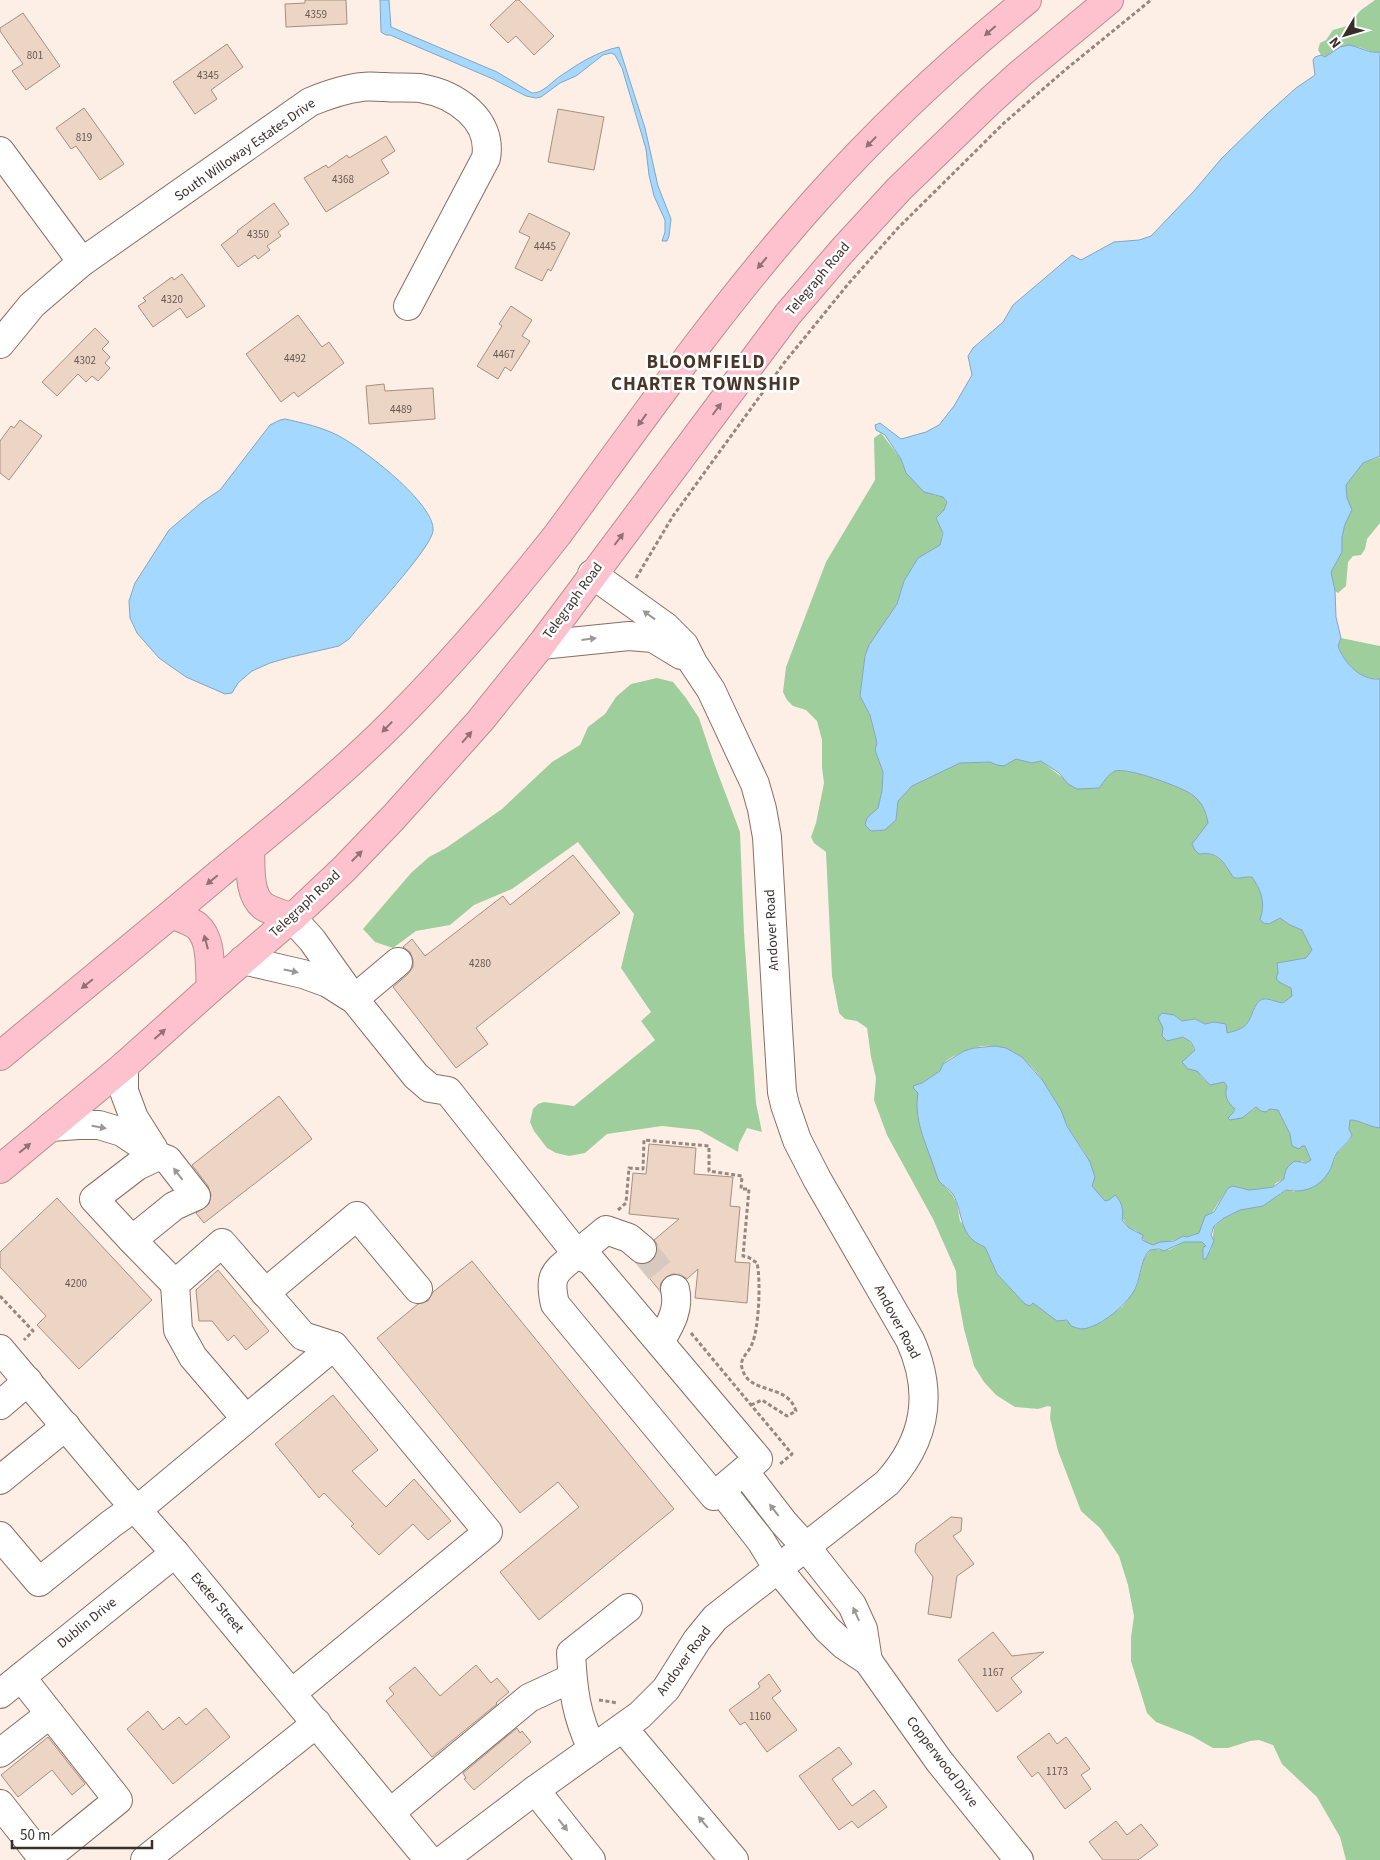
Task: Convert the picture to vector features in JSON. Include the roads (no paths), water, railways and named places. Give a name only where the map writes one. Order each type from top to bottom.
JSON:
[{"type":"highway","points":[[0,1056],[250,849],[338,774],[381,734],[446,666],[558,534],[713,324],[811,206],[876,137],[970,48],[1027,0]]},
{"type":"highway","name":"Telegraph Road","points":[[0,1169],[124,1066],[292,918],[393,818],[480,721],[541,645],[592,574],[788,314],[847,245],[928,159],[996,95],[1109,0]]},
{"type":"highway","points":[[250,849],[254,892],[258,900],[263,906],[292,918]]},
{"type":"highway","points":[[172,914],[197,925],[204,933],[208,943],[211,988]]},
{"type":"street","name":"South Willoway Estates Drive","points":[[0,344],[32,305],[82,262],[310,102],[335,92],[362,87],[420,88],[444,95],[467,109],[482,126],[488,145],[486,158],[408,306]]},
{"type":"street","points":[[0,150],[82,262]]},
{"type":"street","name":"Andover Road","points":[[443,1860],[535,1790],[651,1706],[666,1689],[697,1640],[716,1618],[876,1493],[898,1471],[909,1454],[922,1421],[924,1404],[924,1381],[918,1358],[910,1340],[803,1153],[790,1123],[785,1105],[768,847],[762,809],[755,784],[711,690],[693,663],[684,645],[666,627],[592,574]]},
{"type":"street","name":"Andover Road","points":[[541,645],[629,636],[653,638],[693,663]]},
{"type":"street","points":[[292,918],[312,940],[354,999],[416,1076],[430,1088],[448,1092],[577,1254],[591,1261],[758,1459],[714,1496],[554,1304],[551,1286],[556,1271],[577,1254],[606,1230],[629,1238],[642,1249]]},
{"type":"street","points":[[244,960],[303,974],[328,983],[354,999]]},
{"type":"street","points":[[354,999],[398,962]]},
{"type":"street","points":[[124,1066],[124,1091],[134,1118],[146,1134],[158,1156]]},
{"type":"street","points":[[51,1127],[99,1125],[122,1132],[158,1156],[168,1160],[196,1196],[174,1206],[132,1240]]},
{"type":"street","points":[[158,1156],[137,1166],[94,1199],[175,1284],[178,1330],[193,1357],[246,1419]]},
{"type":"street","points":[[265,1293],[357,1216],[418,1289]]},
{"type":"street","points":[[175,1284],[222,1243],[303,1336],[334,1346],[488,1532],[292,1693]]},
{"type":"street","points":[[660,1342],[674,1314],[677,1296],[675,1289]]},
{"type":"street","name":"Exeter Street","points":[[12,1344],[28,1381],[175,1553],[429,1860]]},
{"type":"street","points":[[0,1536],[39,1582],[136,1509],[334,1346]]},
{"type":"street","points":[[0,1405],[28,1381]]},
{"type":"street","points":[[0,1480],[66,1426]]},
{"type":"street","name":"Copperwood Drive","points":[[744,1471],[852,1605],[862,1629],[868,1661]]},
{"type":"street","name":"Copperwood Drive","points":[[721,1490],[761,1541],[778,1569],[827,1629],[868,1661],[939,1761],[1019,1860]]},
{"type":"street","name":"Dublin Drive","points":[[10,1686],[175,1553]]},
{"type":"street","points":[[592,1749],[582,1727],[573,1692],[570,1653],[628,1608]]},
{"type":"street","points":[[391,1812],[528,1698],[572,1678]]},
{"type":"street","points":[[0,1804],[44,1860],[118,1800],[50,1714],[10,1686]]},
{"type":"street","points":[[0,1753],[50,1714]]},
{"type":"street","points":[[145,1860],[316,1723]]},
{"type":"street","points":[[623,1728],[734,1860]]},
{"type":"street","points":[[535,1790],[591,1860]]},
{"type":"water","points":[[380,0],[389,0],[391,27],[497,72],[532,93],[544,89],[589,58],[619,47],[645,128],[658,186],[671,219],[667,241],[662,241],[665,232],[665,220],[654,196],[646,149],[622,68],[615,55],[611,53],[603,55],[576,76],[560,83],[541,97],[526,96],[493,79],[381,32]]},
{"type":"water","points":[[1349,45],[1380,52],[1380,456],[1363,463],[1346,485],[1347,498],[1352,510],[1345,524],[1342,537],[1342,552],[1331,572],[1335,591],[1336,617],[1341,638],[1338,646],[1344,659],[1354,670],[1366,677],[1380,679],[1380,1128],[1350,1120],[1349,1129],[1352,1135],[1336,1155],[1331,1168],[1323,1180],[1307,1190],[1286,1190],[1263,1206],[1240,1210],[1224,1218],[1214,1226],[1211,1235],[1214,1241],[1206,1259],[1203,1259],[1203,1247],[1206,1246],[1202,1242],[1184,1242],[1164,1251],[1159,1249],[1150,1250],[1143,1262],[1136,1287],[1128,1300],[1114,1313],[1097,1324],[1089,1328],[1079,1329],[1071,1326],[1067,1320],[1057,1321],[1033,1303],[1030,1306],[1025,1304],[997,1274],[985,1247],[976,1243],[970,1237],[963,1224],[953,1194],[939,1181],[937,1176],[920,1126],[917,1110],[918,1093],[913,1086],[922,1083],[940,1071],[943,1064],[964,1051],[995,1046],[1006,1048],[1022,1057],[1043,1081],[1061,1110],[1067,1126],[1090,1162],[1095,1177],[1092,1186],[1105,1201],[1115,1195],[1122,1206],[1122,1220],[1129,1228],[1143,1235],[1142,1240],[1153,1245],[1199,1233],[1205,1216],[1214,1212],[1228,1188],[1233,1186],[1249,1190],[1273,1187],[1284,1179],[1287,1168],[1292,1163],[1295,1161],[1306,1163],[1311,1160],[1305,1146],[1299,1149],[1292,1146],[1290,1134],[1278,1110],[1270,1109],[1266,1112],[1256,1107],[1242,1118],[1230,1120],[1228,1118],[1235,1109],[1227,1099],[1227,1086],[1224,1082],[1210,1085],[1197,1071],[1188,1069],[1182,1062],[1195,1050],[1191,1042],[1183,1037],[1167,1041],[1162,1036],[1163,1028],[1158,1018],[1162,1013],[1174,1015],[1182,1021],[1195,1019],[1205,1024],[1214,1022],[1226,1024],[1227,1033],[1239,1029],[1250,1019],[1255,1007],[1263,999],[1283,1003],[1292,996],[1291,988],[1279,982],[1276,978],[1278,973],[1277,963],[1306,958],[1312,950],[1302,930],[1280,918],[1269,924],[1263,923],[1260,919],[1263,908],[1262,897],[1252,877],[1234,878],[1224,863],[1216,856],[1212,854],[1199,854],[1195,850],[1192,844],[1208,823],[1204,808],[1200,802],[1188,792],[1142,775],[1115,771],[1108,776],[1099,788],[1077,789],[1068,784],[1059,773],[1041,761],[1032,763],[1016,759],[1004,766],[990,762],[960,763],[912,786],[898,801],[896,820],[885,830],[871,831],[865,825],[867,818],[878,808],[882,791],[883,772],[875,750],[877,743],[870,715],[860,696],[865,656],[869,645],[897,604],[904,581],[918,558],[940,545],[943,533],[936,518],[944,510],[947,502],[943,497],[924,492],[906,473],[901,459],[885,435],[876,430],[875,425],[880,423],[901,439],[926,432],[939,425],[954,406],[972,375],[968,356],[973,348],[1003,322],[1013,305],[1072,255],[1081,260],[1114,242],[1139,240],[1151,236],[1194,191],[1221,159],[1296,88],[1315,75],[1313,60],[1315,57],[1321,55],[1325,57],[1340,47]]},
{"type":"water","points":[[285,419],[333,433],[350,442],[380,464],[411,492],[423,506],[431,520],[433,531],[421,553],[349,639],[339,646],[270,663],[252,671],[238,683],[232,693],[225,694],[186,677],[159,658],[137,633],[130,618],[129,601],[135,583],[169,530],[202,502],[220,490],[270,425]]},
{"type":"tunnel","points":[[642,1249],[675,1289]]},
{"type":"district","name":"BLOOMFIELD CHARTER TOWNSHIP","points":[[706,373]]}]
